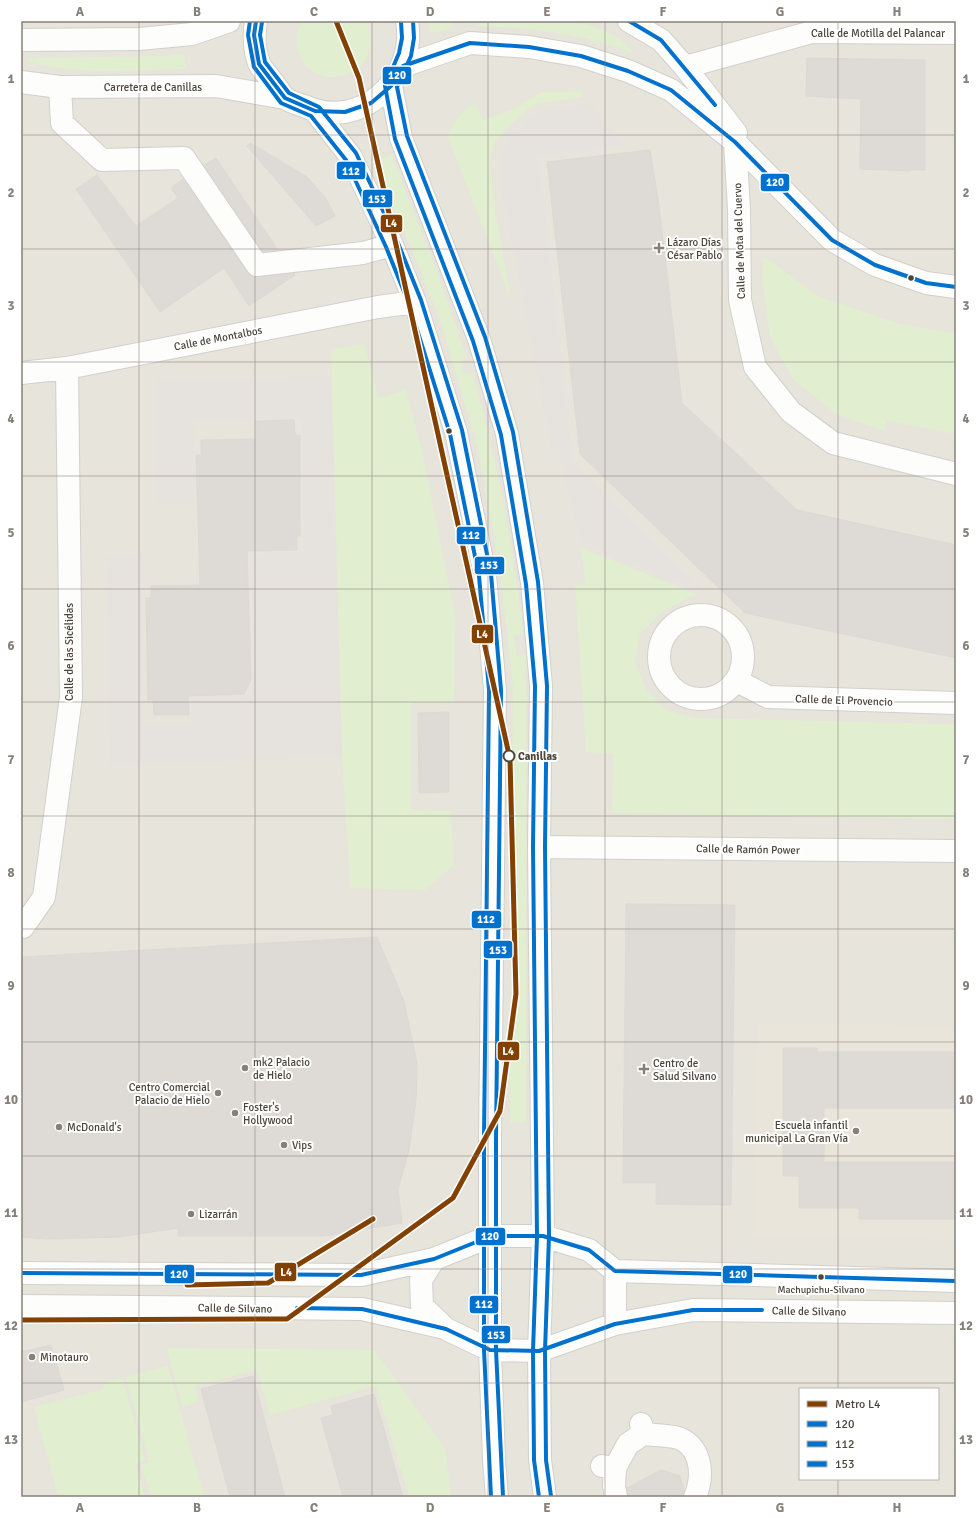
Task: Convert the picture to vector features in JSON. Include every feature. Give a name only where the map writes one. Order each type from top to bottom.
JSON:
[{"type":"street","points":[[21,40],[139,40],[192,34],[229,21]]},
{"type":"street","points":[[256,21],[254,35],[259,64],[285,98],[314,111],[346,112],[371,103],[391,86],[403,66],[409,33],[407,21]]},
{"type":"street","points":[[629,21],[661,40],[685,67],[765,171]]},
{"type":"street","name":"Calle de Motilla del Palancar","points":[[685,67],[810,27],[956,33]]},
{"type":"street","points":[[403,66],[470,43],[529,47],[581,56],[628,71],[671,90],[734,142],[765,171],[832,240],[875,265],[926,283],[956,287]]},
{"type":"street","name":"Carretera de Canillas","points":[[21,82],[60,87],[216,86],[285,98]]},
{"type":"street","points":[[391,86],[401,138],[479,339],[507,434],[532,583],[541,686],[540,847],[543,1236],[540,1351],[540,1460],[545,1497]]},
{"type":"street","points":[[60,87],[62,123],[102,160],[184,158],[257,265],[363,253],[392,245]]},
{"type":"street","points":[[314,111],[351,157],[392,245],[415,302],[456,432],[485,575],[495,690],[490,1139],[490,1350],[494,1460],[497,1497]]},
{"type":"street","name":"Calle de Mota del Cuervo","points":[[734,142],[739,209],[740,300],[755,367],[791,412],[833,443],[956,474]]},
{"type":"street","name":"Calle de Montalbos","points":[[21,373],[67,368],[378,307],[415,302]]},
{"type":"street","name":"Calle de las Sicélidas","points":[[21,927],[23,927],[44,896],[71,697],[67,368]]},
{"type":"street","name":"Calle de El Provencio","points":[[737,681],[768,697],[956,703]]},
{"type":"street","name":"Calle de Ramón Power","points":[[540,847],[956,851]]},
{"type":"street","points":[[21,1273],[361,1274],[434,1259],[491,1236],[543,1236],[589,1250],[615,1271],[956,1281]]},
{"type":"street","points":[[434,1259],[421,1280],[422,1306],[446,1329],[490,1350],[540,1351]]},
{"type":"street","points":[[615,1271],[615,1324]]},
{"type":"street","name":"Calle de Silvano","points":[[21,1306],[362,1309],[446,1329]]},
{"type":"street","name":"Calle de Silvano","points":[[540,1351],[615,1324],[693,1310],[956,1313]]},
{"type":"street","points":[[616,1497],[608,1467],[642,1429],[680,1439],[693,1449],[701,1468],[700,1485],[695,1497]]},
{"type":"shaded area","points":[[21,21],[956,21],[956,1497],[21,1497]]},
{"type":"shaded area","points":[[589,103],[625,146],[539,157],[573,463],[712,597],[580,543],[558,447],[551,449],[499,179],[500,155],[509,134],[527,119],[543,110]]},
{"type":"shaded area","points":[[331,376],[342,757],[110,765],[105,556],[141,555],[144,726],[191,724],[191,698],[254,696],[250,554],[304,552],[302,419],[193,420],[195,503],[156,503],[156,381]]},
{"type":"shaded area","name":"Escuela infantil municipal La Gran Vía","points":[[758,1024],[956,1026],[956,1239],[753,1236]]},
{"type":"green space","points":[[302,21],[366,21],[371,41],[367,57],[358,68],[346,75],[332,77],[317,74],[306,65],[298,51],[297,36]]},
{"type":"green space","points":[[429,21],[451,21],[453,28],[434,33],[429,32]]},
{"type":"green space","points":[[477,21],[576,21],[604,30],[620,39],[635,54],[597,41],[538,30],[478,26]]},
{"type":"green space","points":[[184,54],[187,69],[128,71],[88,71],[68,69],[29,62],[28,58],[159,56]]},
{"type":"green space","points":[[580,91],[582,97],[536,104],[522,114],[495,141],[490,163],[495,210],[511,300],[448,137],[458,117],[466,109],[476,103],[483,120],[515,108],[542,92]]},
{"type":"green space","points":[[391,154],[435,266],[467,358],[461,360],[464,374],[473,373],[497,470],[519,601],[523,634],[514,636],[517,656],[526,654],[526,1122],[510,1123],[513,688],[500,570],[478,449],[440,320],[399,218],[371,163]]},
{"type":"green space","points":[[763,256],[818,296],[897,323],[956,334],[956,434],[887,421],[884,431],[836,414],[793,379],[770,337],[762,278]]},
{"type":"green space","points":[[364,344],[379,398],[406,390],[422,451],[455,616],[454,702],[411,702],[411,810],[451,811],[454,865],[425,890],[350,888],[342,757],[331,349]]},
{"type":"green space","points":[[580,547],[696,594],[662,612],[640,634],[635,661],[646,689],[665,709],[694,718],[956,724],[956,819],[612,813],[613,754],[586,752],[575,584],[586,583]]},
{"type":"green space","points":[[167,1348],[374,1350],[445,1448],[451,1496],[409,1497],[376,1386],[270,1415],[257,1370],[195,1386],[198,1402],[182,1407]]},
{"type":"green space","points":[[168,1366],[204,1497],[151,1497],[141,1465],[153,1461],[149,1462],[126,1377]]},
{"type":"green space","points":[[122,1377],[145,1460],[136,1464],[145,1497],[58,1497],[34,1407],[101,1390],[108,1381]]},
{"type":"building","points":[[807,58],[925,60],[925,170],[910,171],[860,169],[861,99],[806,96]]},
{"type":"building","points":[[250,143],[306,176],[325,197],[335,216],[316,226],[247,146]]},
{"type":"building","points":[[650,150],[659,205],[682,403],[797,510],[956,545],[956,658],[745,613],[580,454],[547,162]]},
{"type":"building","points":[[216,158],[278,250],[263,252],[204,165]]},
{"type":"building","points":[[97,175],[136,226],[178,198],[171,188],[183,179],[251,276],[258,277],[294,273],[295,275],[249,306],[224,268],[160,312],[76,189]]},
{"type":"building","points":[[294,420],[295,435],[300,435],[300,536],[297,536],[297,550],[247,551],[251,680],[244,694],[188,696],[189,715],[154,715],[153,699],[148,700],[146,598],[151,598],[151,586],[200,585],[196,455],[201,455],[201,440],[256,439],[256,421]]},
{"type":"building","points":[[449,712],[449,792],[419,793],[418,713]]},
{"type":"building","name":"Centro de Salud Silvano","points":[[626,904],[735,905],[731,1205],[656,1204],[656,1183],[623,1183]]},
{"type":"building","name":"Centro Comercial Palacio de Hielo","points":[[377,937],[404,1001],[417,1063],[416,1101],[409,1150],[398,1189],[402,1223],[323,1236],[178,1236],[178,1228],[119,1237],[49,1239],[21,1237],[21,957]]},
{"type":"building","name":"Escuela infantil municipal La Gran Vía","points":[[783,1048],[817,1048],[817,1052],[956,1052],[956,1108],[824,1108],[824,1162],[956,1162],[956,1219],[859,1219],[859,1208],[799,1208],[799,1176],[783,1176]]},
{"type":"building","points":[[51,1345],[64,1390],[21,1402],[21,1352]]},
{"type":"building","points":[[253,1376],[285,1497],[230,1497],[201,1389]]},
{"type":"building","points":[[374,1394],[403,1497],[343,1497],[321,1418],[333,1415],[331,1406]]},
{"type":"building","points":[[661,1470],[680,1476],[684,1490],[683,1497],[628,1497],[627,1488]]},
{"type":"metro line","name":"L4","points":[[21,1320],[287,1319],[453,1198],[500,1111],[516,994],[510,759],[359,78],[336,21]]},
{"type":"metro line","name":"L4","points":[[187,1285],[268,1283],[373,1219]]},
{"type":"transit line","name":"112","points":[[250,21],[248,35],[254,67],[281,103],[311,116],[346,160],[386,247],[409,304],[450,434],[479,576],[489,690],[484,1139],[484,1350],[491,1497]]},
{"type":"transit line","name":"120","points":[[256,21],[254,35],[259,64],[285,98],[315,111],[345,112],[371,103],[391,86],[403,66],[470,43],[529,47],[581,56],[628,71],[671,90],[735,142],[832,240],[875,265],[926,283],[956,287]]},
{"type":"transit line","name":"153","points":[[413,21],[414,38],[411,56],[397,87],[407,136],[485,337],[513,432],[538,582],[547,686],[545,847],[549,1236],[545,1351],[546,1460],[551,1496]]},
{"type":"transit line","name":"120","points":[[629,21],[661,40],[715,105]]},
{"type":"transit line","name":"153","points":[[262,22],[260,35],[265,62],[289,93],[319,107],[356,153],[398,243],[421,300],[462,430],[491,574],[501,690],[496,1139],[496,1350],[503,1497]]},
{"type":"transit line","name":"112","points":[[401,22],[402,38],[399,53],[385,86],[395,139],[473,341],[501,435],[526,584],[535,686],[533,847],[537,1236],[533,1351],[534,1460],[539,1497]]},
{"type":"transit line","name":"120","points":[[21,1273],[361,1275],[434,1259],[491,1236],[543,1236],[589,1250],[615,1271],[956,1281]]},
{"type":"transit line","name":"120","points":[[297,1308],[362,1309],[446,1329],[490,1350],[539,1351],[615,1324],[693,1310],[762,1310]]},
{"type":"place","name":"Lázaro Días César Pablo","points":[[659,248]]},
{"type":"place","name":"Canillas","points":[[509,756]]},
{"type":"place","name":"mk2 Palacio de Hielo","points":[[245,1068]]},
{"type":"place","name":"Centro de Salud Silvano","points":[[644,1069]]},
{"type":"place","name":"Centro Comercial Palacio de Hielo","points":[[218,1093]]},
{"type":"place","name":"Foster's Hollywood","points":[[235,1113]]},
{"type":"place","name":"McDonald's","points":[[59,1127]]},
{"type":"place","name":"Escuela infantil municipal La Gran Vía","points":[[856,1131]]},
{"type":"place","name":"Vips","points":[[284,1145]]},
{"type":"place","name":"Lizarrán","points":[[191,1214]]},
{"type":"place","name":"Machupichu-Silvano","points":[[821,1277]]},
{"type":"place","name":"Minotauro","points":[[32,1357]]}]
